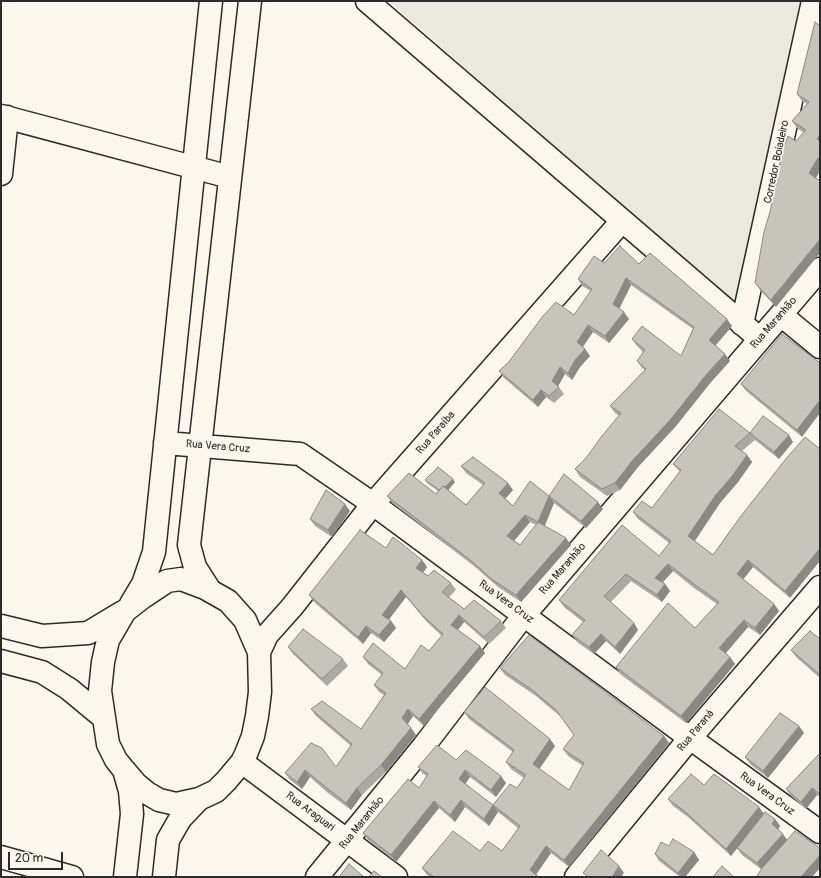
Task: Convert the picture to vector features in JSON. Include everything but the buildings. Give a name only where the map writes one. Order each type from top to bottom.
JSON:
[{"type":"street","points":[[1,626],[42,636],[88,633],[127,609],[167,581],[181,580],[209,589],[228,601],[245,620],[259,652],[260,692],[257,716],[253,736],[242,762],[216,791],[199,799],[176,804],[160,800],[147,793],[136,784],[116,760],[108,744],[100,691],[103,662],[108,640],[127,609],[143,584],[154,552],[211,1]]},
{"type":"street","points":[[209,589],[195,567],[190,545],[250,1]]},
{"type":"street","points":[[367,1],[760,339]]},
{"type":"street","name":"Corredor Boiadeiro","points":[[742,324],[816,3]]},
{"type":"street","points":[[1,174],[4,117],[230,177]]},
{"type":"street","name":"Rua Paraíba","points":[[259,652],[267,635],[292,607],[374,504],[622,220]]},
{"type":"street","name":"Rua Maranhão","points":[[317,877],[423,747],[524,615],[820,270]]},
{"type":"street","points":[[781,315],[820,347]]},
{"type":"street","name":"Rua Vera Cruz","points":[[165,443],[300,454],[374,504],[690,738],[820,832]]},
{"type":"street","name":"Rua Paraná","points":[[576,877],[690,738],[820,587]]},
{"type":"street","points":[[1,661],[42,672],[69,689],[104,718]]},
{"type":"street","name":"Rua Araguari","points":[[242,762],[396,877]]},
{"type":"street","points":[[124,770],[130,791],[132,814],[125,877]]},
{"type":"street","points":[[164,877],[168,840],[180,819],[199,799]]},
{"type":"street","points":[[1,858],[72,877]]},
{"type":"shaded area","points":[[389,1],[806,1],[738,309]]}]
